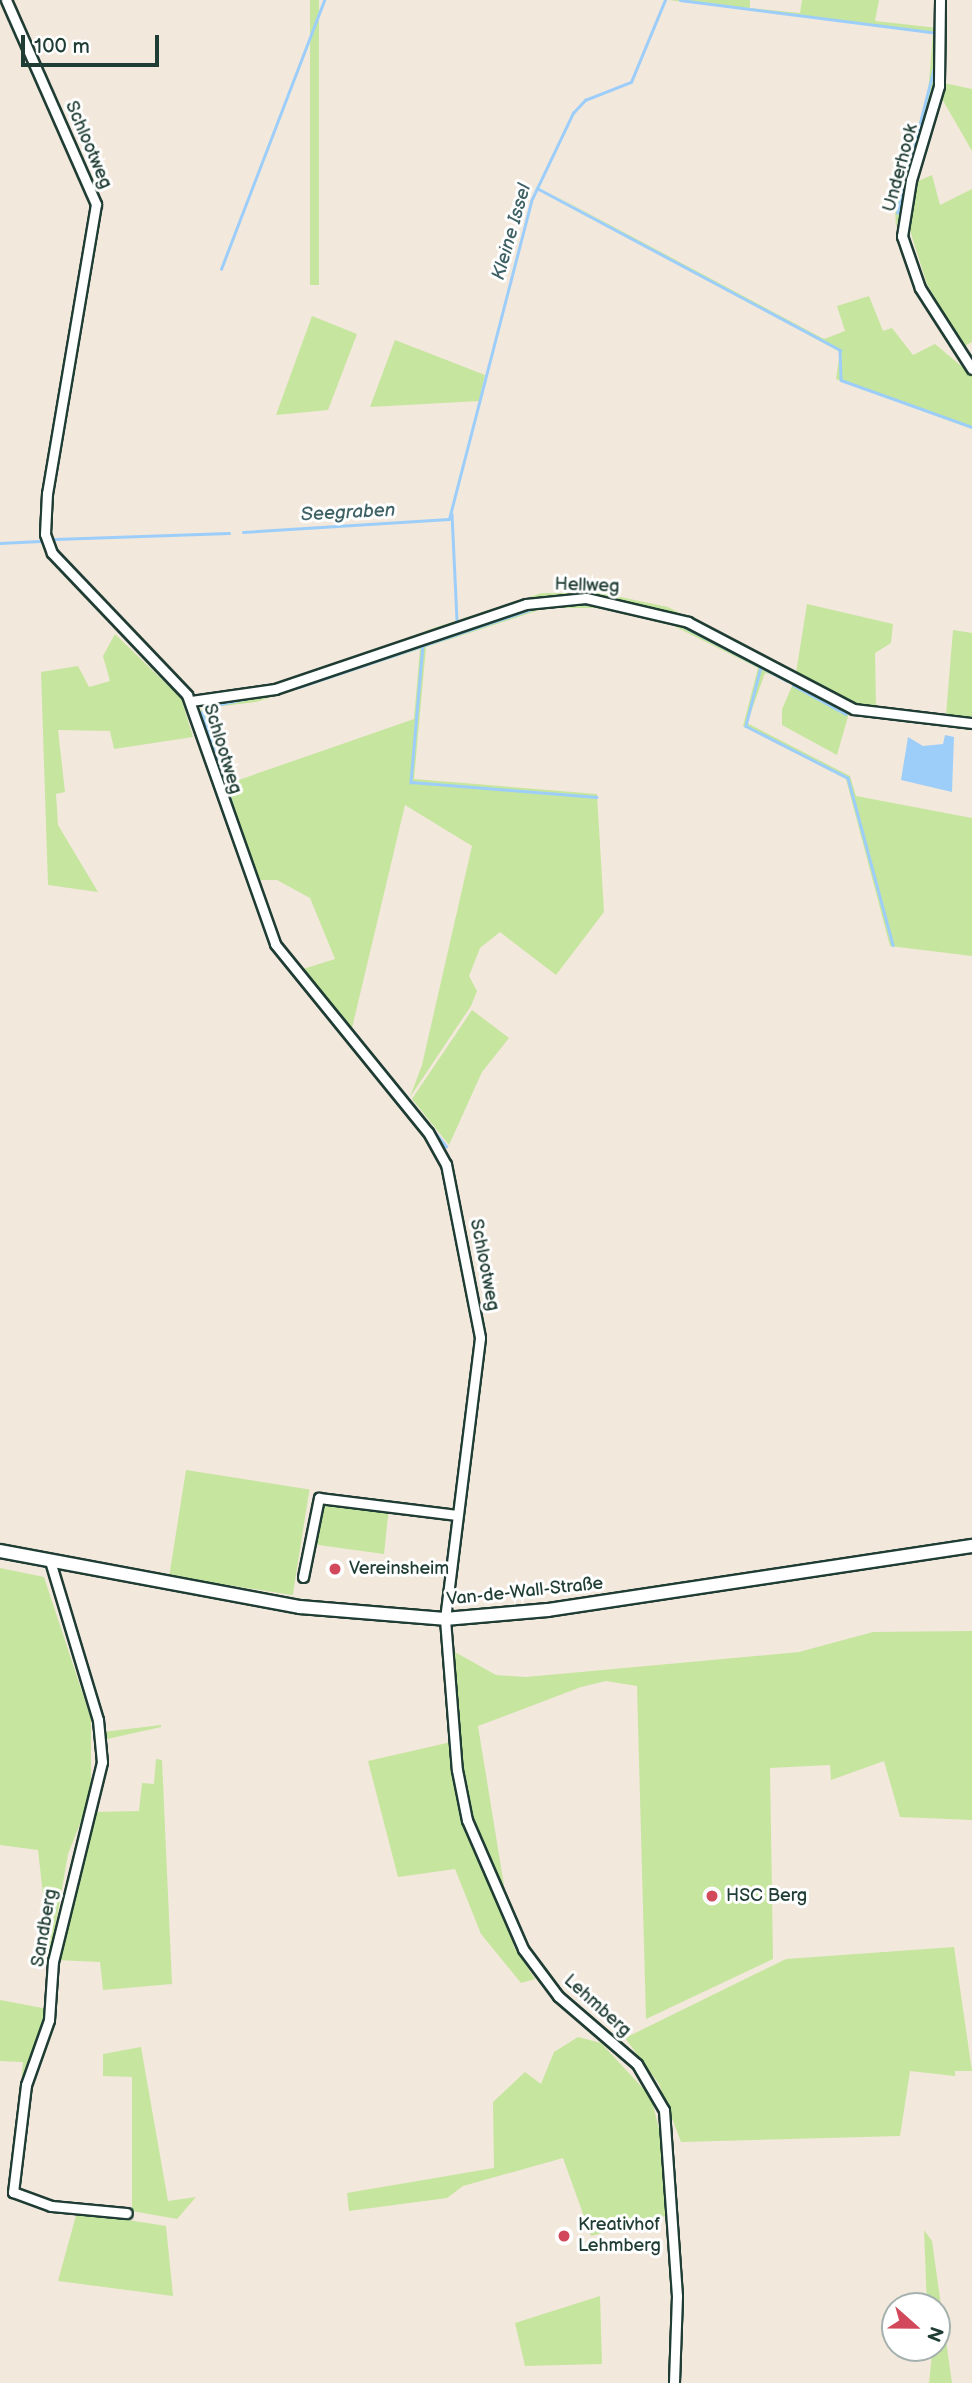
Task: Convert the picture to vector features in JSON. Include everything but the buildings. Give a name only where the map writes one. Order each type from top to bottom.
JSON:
[{"type":"main road","name":"Van-de-Wall-Straße","points":[[0,1551],[318,1610],[445,1619],[548,1611],[972,1546]]},
{"type":"street","name":"Schlootweg","points":[[6,0],[96,204],[45,534],[73,582],[191,701],[275,944],[428,1132],[446,1164],[481,1338],[445,1619]]},
{"type":"street","name":"Underhook","points":[[940,0],[939,86],[911,180],[902,236],[936,318],[972,369]]},
{"type":"street","name":"Hellweg","points":[[191,701],[275,688],[526,604],[586,598],[688,622],[853,709],[972,723]]},
{"type":"street","points":[[303,1577],[319,1498],[457,1515]]},
{"type":"street","name":"Sandberg","points":[[50,1561],[98,1720],[102,1762],[53,1961],[50,2020],[26,2085],[13,2192],[51,2206],[127,2213]]},
{"type":"street","name":"Lehmberg","points":[[445,1619],[457,1770],[489,1873],[536,1970],[637,2064],[666,2117],[677,2296],[674,2383]]},
{"type":"green space","points":[[310,0],[319,0],[319,285],[310,285]]},
{"type":"green space","points":[[669,0],[750,0],[750,8],[800,13],[802,0],[879,0],[875,21],[938,28],[933,96],[896,228],[895,207],[928,94],[933,33]]},
{"type":"green space","points":[[944,83],[972,89],[972,151],[941,97]]},
{"type":"green space","points":[[932,175],[940,205],[972,189],[972,342],[963,347],[927,284],[906,218],[914,183]]},
{"type":"green space","points":[[541,188],[824,339],[845,331],[837,306],[869,296],[883,331],[892,328],[913,355],[935,344],[972,375],[972,429],[836,379],[840,352]]},
{"type":"green space","points":[[312,316],[357,334],[328,410],[276,415]]},
{"type":"green space","points":[[395,340],[485,375],[479,401],[370,407]]},
{"type":"green space","points":[[542,593],[601,593],[668,607],[796,673],[807,604],[893,624],[891,643],[875,653],[876,709],[855,707],[689,619],[607,597],[545,597],[415,634]]},
{"type":"green space","points":[[585,601],[684,623],[789,679],[765,673],[747,723],[850,776],[856,796],[972,818],[972,956],[890,946],[846,779],[743,726],[758,668],[664,621],[608,608],[546,608],[426,647],[414,779],[597,794],[604,912],[556,975],[500,932],[480,948],[469,976],[477,991],[471,1006],[410,1097],[422,1065],[472,846],[405,805],[352,1028],[303,969],[335,959],[310,898],[277,880],[260,880],[264,909],[199,712],[210,702],[291,687],[529,607]],"holes":[[[420,649],[414,719],[227,784],[205,720],[214,707],[256,702]]]},
{"type":"green space","points":[[953,630],[972,633],[972,717],[946,715]]},
{"type":"green space","points":[[115,634],[181,698],[193,737],[114,749],[110,731],[58,730],[65,792],[56,794],[58,825],[98,892],[48,885],[41,672],[78,666],[89,687],[110,681],[103,656]]},
{"type":"green space","points":[[794,682],[875,719],[849,713],[837,755],[782,725],[782,709]]},
{"type":"green space","points":[[472,1010],[509,1038],[482,1072],[449,1145],[412,1099]]},
{"type":"green space","points":[[186,1470],[309,1490],[293,1595],[169,1576]]},
{"type":"green space","points":[[325,1500],[389,1507],[384,1554],[311,1544],[317,1508]]},
{"type":"green space","points":[[0,1568],[44,1577],[91,1719],[91,1796],[68,1854],[50,1957],[38,1850],[0,1845]]},
{"type":"green space","points":[[972,1631],[972,1820],[900,1817],[884,1761],[831,1780],[830,1765],[770,1768],[773,1959],[646,2019],[637,1686],[606,1681],[581,1687],[478,1726],[514,1947],[535,1979],[521,1983],[481,1934],[455,1869],[398,1877],[368,1761],[460,1740],[453,1651],[496,1675],[526,1677],[799,1652],[873,1632]]},
{"type":"green space","points":[[161,1727],[103,1740],[103,1732]]},
{"type":"green space","points":[[156,1759],[162,1760],[172,1984],[103,1990],[100,1962],[57,1960],[80,1855],[94,1812],[139,1811],[142,1783],[154,1784]]},
{"type":"green space","points":[[954,1947],[972,2071],[955,2071],[955,2076],[910,2071],[900,2136],[681,2142],[659,2084],[625,2038],[786,1959]]},
{"type":"green space","points":[[0,2000],[48,2009],[36,2060],[21,2085],[23,2062],[0,2061]]},
{"type":"green space","points":[[578,2037],[601,2043],[651,2097],[660,2133],[666,2216],[591,2236],[563,2158],[463,2186],[447,2198],[349,2211],[347,2193],[494,2168],[493,2102],[525,2072],[541,2084],[554,2052]]},
{"type":"green space","points":[[141,2047],[168,2201],[196,2197],[177,2219],[132,2211],[132,2077],[103,2076],[103,2054]]},
{"type":"green space","points":[[77,2212],[166,2226],[173,2296],[58,2281]]},
{"type":"green space","points":[[924,2230],[932,2241],[939,2292],[926,2292]]},
{"type":"green space","points":[[600,2296],[602,2364],[525,2366],[515,2323]]},
{"type":"green space","points":[[931,2362],[949,2362],[952,2383],[929,2383]]},
{"type":"water","points":[[945,735],[954,737],[952,792],[901,780],[908,737],[923,746],[943,744]]},
{"type":"waterway","points":[[221,269],[324,0]]},
{"type":"waterway","name":"Kleine Issel","points":[[243,532],[449,519],[531,201],[573,113],[585,100],[631,82],[665,0]]},
{"type":"waterway","points":[[680,0],[936,33]]},
{"type":"waterway","points":[[897,213],[935,64]]},
{"type":"waterway","points":[[537,188],[840,350],[841,380],[972,427]]},
{"type":"waterway","points":[[452,514],[457,620]]},
{"type":"waterway","name":"Seegraben","points":[[55,539],[229,533]]},
{"type":"waterway","name":"Seegraben","points":[[0,543],[40,541]]},
{"type":"waterway","points":[[575,603],[597,605]]},
{"type":"waterway","points":[[207,707],[299,687],[538,607]]},
{"type":"waterway","points":[[681,625],[761,667],[746,726],[848,778],[893,945]]},
{"type":"waterway","points":[[423,645],[411,782],[596,797]]},
{"type":"waterway","points":[[763,668],[787,681]]},
{"type":"waterway","points":[[793,685],[846,714]]},
{"type":"waterway","points":[[202,712],[255,875]]},
{"type":"waterway","points":[[326,1000],[407,1097]]},
{"type":"waterway","points":[[410,1101],[446,1146]]},
{"type":"place","name":"Vereinsheim","points":[[335,1569]]},
{"type":"place","name":"HSC Berg","points":[[712,1896]]},
{"type":"place","name":"Kreativhof Lehmberg","points":[[564,2236]]}]
